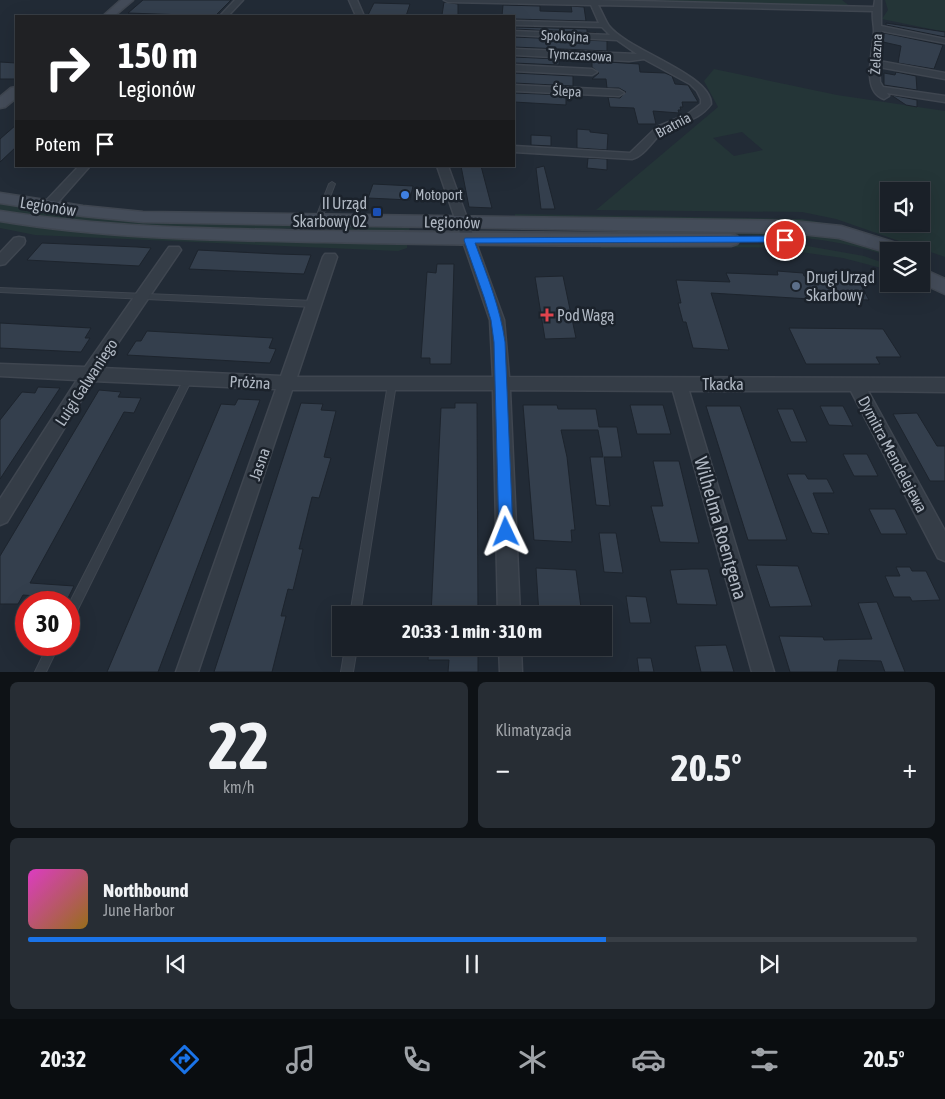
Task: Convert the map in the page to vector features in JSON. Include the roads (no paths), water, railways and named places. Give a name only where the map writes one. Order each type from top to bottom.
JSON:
[{"type":"street","points":[[109,15],[128,0]]},
{"type":"street","points":[[225,15],[239,0]]},
{"type":"street","points":[[353,0],[360,15]]},
{"type":"street","points":[[448,0],[877,4]]},
{"type":"street","name":"Bratnia","points":[[515,149],[632,156],[644,142],[660,130],[703,108],[706,99],[693,82],[617,38],[604,25],[595,10],[593,2]]},
{"type":"street","name":"Żelazna","points":[[877,4],[878,28],[874,63],[875,82],[881,92],[945,99]]},
{"type":"street","points":[[515,23],[604,25]]},
{"type":"street","points":[[878,28],[945,41]]},
{"type":"street","name":"Spokojna","points":[[515,33],[617,38]]},
{"type":"street","name":"Tymczasowa","points":[[515,52],[629,58],[646,56]]},
{"type":"street","points":[[874,63],[945,76]]},
{"type":"street","points":[[515,68],[592,72]]},
{"type":"street","name":"Ślepa","points":[[515,88],[619,93]]},
{"type":"street","points":[[0,104],[15,92]]},
{"type":"street","points":[[48,206],[84,167]]},
{"type":"street","points":[[442,167],[496,320],[500,342],[509,606]]},
{"type":"street","name":"Legionów","points":[[0,198],[48,206],[143,216],[792,226],[840,232],[880,244]]},
{"type":"street","name":"Legionów","points":[[0,216],[99,229],[468,240],[785,240],[849,248],[880,257]]},
{"type":"street","points":[[0,261],[19,240]]},
{"type":"street","name":"Luigi Galwaniego","points":[[0,516],[89,374],[174,250]]},
{"type":"street","name":"Jasna","points":[[187,672],[330,257]]},
{"type":"street","points":[[930,263],[945,270]]},
{"type":"street","points":[[930,279],[945,287]]},
{"type":"street","name":"Próżna","points":[[0,370],[288,383],[501,384]]},
{"type":"street","name":"Tkacka","points":[[501,384],[945,385]]},
{"type":"street","name":"Wilhelma Roentgena","points":[[679,384],[763,672]]},
{"type":"street","name":"Dymitra Mendelejewa","points":[[856,385],[945,551]]},
{"type":"street","points":[[510,656],[511,672]]},
{"type":"lane","points":[[318,220],[332,184]]},
{"type":"lane","points":[[0,290],[314,304]]},
{"type":"lane","points":[[80,593],[188,379]]},
{"type":"lane","points":[[356,606],[392,384]]},
{"type":"lane","points":[[40,672],[48,656]]},
{"type":"lane","points":[[347,672],[349,656]]},
{"type":"place","name":"Motoport","points":[[405,195]]},
{"type":"place","name":"II Urząd Skarbowy 02","points":[[377,212]]},
{"type":"place","name":"Drugi Urząd Skarbowy","points":[[796,286]]},
{"type":"place","name":"Pod Wagą","points":[[547,315]]}]
